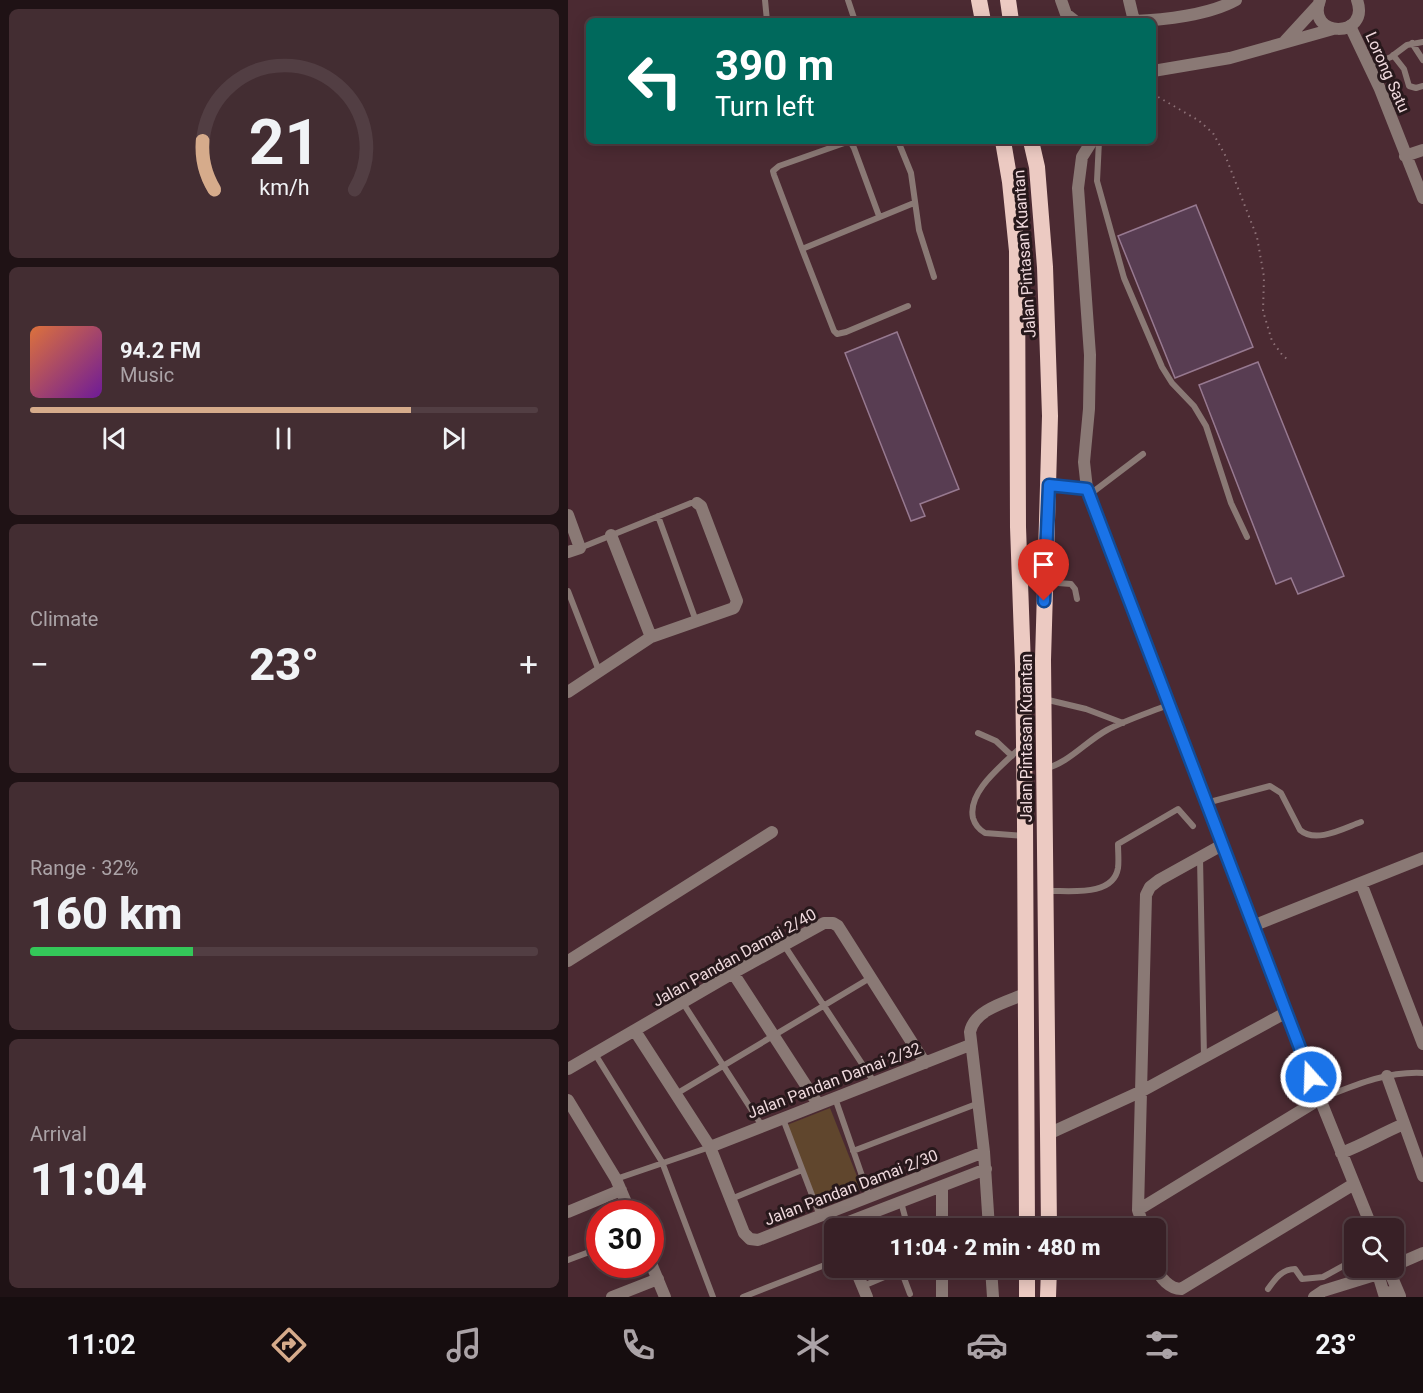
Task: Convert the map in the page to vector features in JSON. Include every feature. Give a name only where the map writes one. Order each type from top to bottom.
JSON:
[{"type":"highway","points":[[979,0],[982,18]]},
{"type":"highway","points":[[1008,0],[1011,18]]},
{"type":"highway","name":"Jalan Pintasan Kuantan","points":[[1032,144],[1037,167],[1045,267],[1050,416],[1043,699],[1049,1218]]},
{"type":"highway","points":[[1037,167],[1039,144]]},
{"type":"highway","name":"Jalan Pintasan Kuantan","points":[[1006,145],[1017,251],[1018,750],[1025,836],[1027,1218]]},
{"type":"highway","points":[[1027,1278],[1027,1297]]},
{"type":"highway","points":[[1048,1297],[1049,1278]]},
{"type":"street","points":[[1061,0],[1066,14],[1071,18]]},
{"type":"street","points":[[1129,0],[1133,18]]},
{"type":"street","points":[[1156,18],[1225,6],[1236,0]]},
{"type":"street","points":[[1319,1],[1318,14],[1324,24],[1339,30],[1350,26],[1357,18],[1360,3]]},
{"type":"street","points":[[1284,42],[1319,1]]},
{"type":"street","name":"Lorong Satu","points":[[1350,26],[1369,66],[1423,198]]},
{"type":"street","points":[[1156,70],[1230,58],[1333,29]]},
{"type":"street","points":[[1090,144],[1082,157],[1078,188],[1090,355],[1089,410],[1084,462],[1088,492],[1168,705],[1368,1218]]},
{"type":"street","points":[[1405,156],[1423,150]]},
{"type":"street","points":[[1049,485],[1088,492]]},
{"type":"street","points":[[568,692],[651,637],[734,608],[737,601],[702,506],[697,503]]},
{"type":"street","points":[[568,515],[580,548],[568,552]]},
{"type":"street","points":[[611,536],[651,637]]},
{"type":"street","points":[[568,961],[772,832]]},
{"type":"street","points":[[1141,1218],[1138,1210],[1146,895],[1150,887],[1159,880],[1222,845]]},
{"type":"street","points":[[1255,926],[1423,858]]},
{"type":"street","points":[[1361,883],[1423,1044]]},
{"type":"street","name":"Jalan Pandan Damai 2/40","points":[[568,1069],[824,923],[833,923],[838,926],[925,1063]]},
{"type":"street","points":[[733,973],[818,1104]]},
{"type":"street","points":[[988,1218],[986,1169],[970,1032],[975,1020],[994,1006],[1025,994]]},
{"type":"street","points":[[1048,1134],[1142,1091],[1287,1012]]},
{"type":"street","name":"Jalan Pandan Damai 2/30","points":[[634,1031],[710,1147],[744,1233],[750,1239],[758,1240],[984,1152]]},
{"type":"street","name":"Jalan Pandan Damai 2/32","points":[[710,1147],[970,1045]]},
{"type":"street","points":[[1387,1076],[1423,1176]]},
{"type":"street","points":[[1138,1210],[1320,1099]]},
{"type":"street","points":[[568,1100],[619,1185],[625,1200]]},
{"type":"street","points":[[1341,1153],[1404,1124]]},
{"type":"street","points":[[861,1218],[986,1169]]},
{"type":"street","points":[[1163,1278],[1175,1289],[1181,1289],[1354,1184]]},
{"type":"street","points":[[568,1212],[619,1185]]},
{"type":"street","points":[[942,1187],[942,1218]]},
{"type":"street","points":[[826,1213],[831,1218]]},
{"type":"street","points":[[1404,1261],[1423,1253]]},
{"type":"street","points":[[1314,1297],[1323,1291],[1378,1274],[1384,1294],[1399,1293],[1394,1278]]},
{"type":"street","points":[[859,1278],[865,1292]]},
{"type":"street","points":[[942,1278],[942,1297]]},
{"type":"street","points":[[992,1278],[993,1297]]},
{"type":"street","points":[[612,1297],[658,1279],[665,1297]]},
{"type":"lane","points":[[765,0],[767,18]]},
{"type":"lane","points":[[848,0],[854,18]]},
{"type":"lane","points":[[1369,66],[1393,56],[1412,43],[1423,42]]},
{"type":"lane","points":[[1412,43],[1423,60]]},
{"type":"lane","points":[[1393,56],[1404,69],[1409,86],[1416,88],[1423,86]]},
{"type":"lane","points":[[841,144],[779,166],[773,171],[834,331],[837,334],[846,332],[908,306]]},
{"type":"lane","points":[[852,144],[879,216]]},
{"type":"lane","points":[[899,144],[911,173],[919,230],[934,277]]},
{"type":"lane","points":[[1099,144],[1097,181],[1124,278],[1162,367],[1172,383],[1194,406],[1206,426],[1231,503],[1247,537]]},
{"type":"lane","points":[[802,249],[914,203]]},
{"type":"lane","points":[[1088,492],[1143,454]]},
{"type":"lane","points":[[580,548],[691,503],[697,503]]},
{"type":"lane","points":[[658,516],[696,621]]},
{"type":"lane","points":[[1045,582],[1072,584],[1077,599]]},
{"type":"lane","points":[[568,591],[599,672]]},
{"type":"lane","points":[[1043,699],[1086,709],[1123,723]]},
{"type":"lane","points":[[1044,769],[1063,762],[1100,735],[1123,723],[1168,705]]},
{"type":"lane","points":[[978,733],[1018,750],[975,796],[972,814],[979,830],[1025,836]]},
{"type":"lane","points":[[1206,803],[1270,786],[1281,793],[1300,830],[1305,835],[1318,836],[1361,822]]},
{"type":"lane","points":[[1045,891],[1093,890],[1110,883],[1115,878],[1118,868],[1118,844],[1178,809],[1193,826]]},
{"type":"lane","points":[[1200,858],[1204,1057]]},
{"type":"lane","points":[[783,945],[874,1082]]},
{"type":"lane","points":[[676,1095],[871,977]]},
{"type":"lane","points":[[683,1003],[762,1126]]},
{"type":"lane","points":[[595,1054],[662,1162],[713,1297]]},
{"type":"lane","points":[[1320,1099],[1368,1080],[1423,1072]]},
{"type":"lane","points":[[835,1098],[869,1197]]},
{"type":"lane","points":[[853,1151],[979,1103]]},
{"type":"lane","points":[[782,1118],[802,1170],[826,1213]]},
{"type":"lane","points":[[619,1185],[662,1162],[710,1147]]},
{"type":"lane","points":[[730,1199],[802,1170]]},
{"type":"lane","points":[[901,1202],[905,1218]]},
{"type":"lane","points":[[568,1260],[586,1253]]},
{"type":"lane","points":[[743,1297],[824,1265]]},
{"type":"lane","points":[[1268,1290],[1276,1277],[1287,1269],[1296,1269],[1302,1279],[1323,1277],[1344,1265]]},
{"type":"lane","points":[[865,1292],[888,1278]]},
{"type":"lane","points":[[905,1278],[910,1294]]},
{"type":"path","points":[[1156,96],[1198,120],[1213,133],[1225,155],[1257,237],[1264,277],[1263,311],[1272,341],[1283,356],[1290,361]]},
{"type":"shaded area","points":[[830,1108],[862,1189],[819,1206],[787,1125]]},
{"type":"building","points":[[1196,205],[1253,347],[1175,378],[1118,236]]},
{"type":"building","points":[[897,332],[959,489],[920,504],[925,516],[911,521],[845,353]]},
{"type":"building","points":[[1258,362],[1344,576],[1298,594],[1291,578],[1276,584],[1199,385]]},
{"type":"route","points":[[1044,601],[1049,485],[1087,489],[1311,1077]]}]
